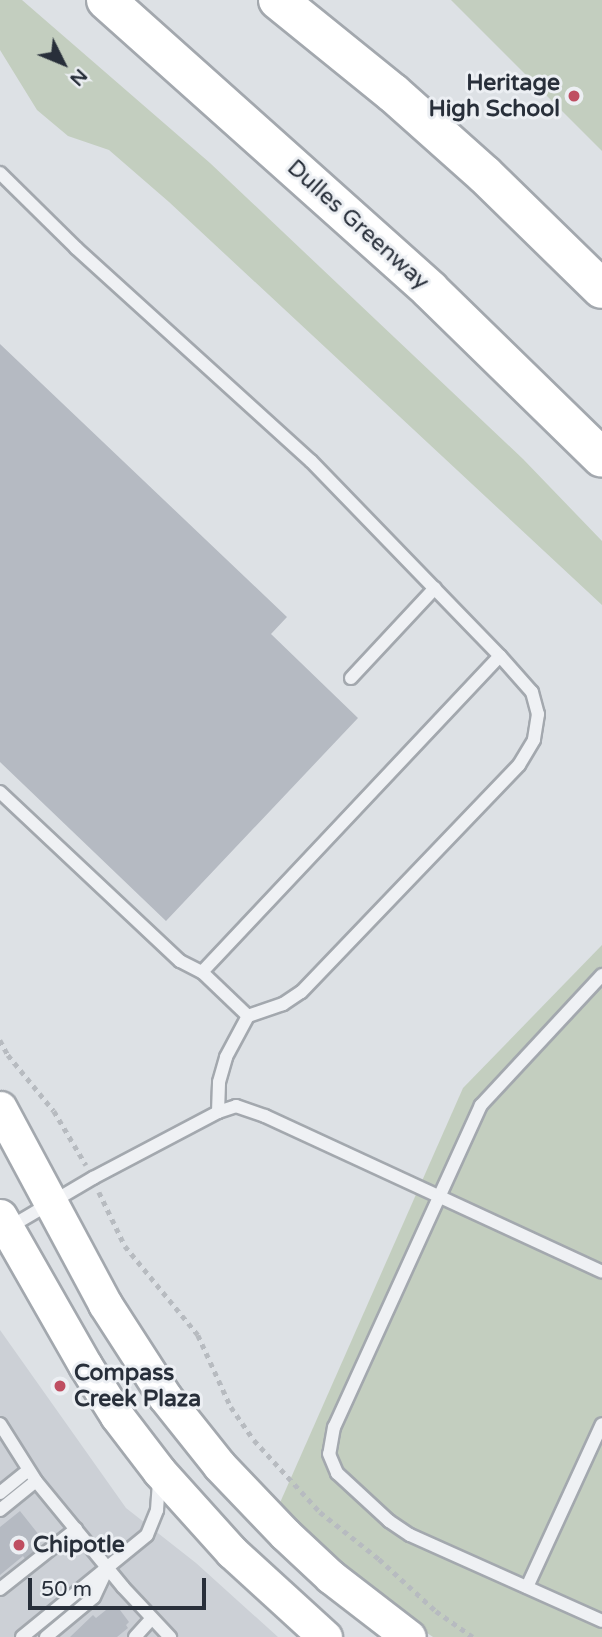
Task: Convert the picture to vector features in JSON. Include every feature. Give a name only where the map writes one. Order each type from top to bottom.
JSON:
[{"type":"highway","name":"Dulles Greenway","points":[[106,0],[430,290],[602,458]]},
{"type":"highway","points":[[278,0],[393,93],[531,219],[602,289]]},
{"type":"highway","points":[[531,219],[602,276]]},
{"type":"street","points":[[0,1108],[49,1201],[144,1368],[219,1465],[331,1577],[409,1637]]},
{"type":"street","points":[[2,1226],[117,1416],[159,1471],[255,1575],[325,1637]]},
{"type":"lane","points":[[0,173],[76,248],[311,461],[500,656],[532,692],[538,714],[534,740],[519,765],[301,992],[283,1004],[248,1016],[226,1057],[219,1082],[218,1112]]},
{"type":"lane","points":[[351,678],[435,588]]},
{"type":"lane","points":[[202,972],[500,656]]},
{"type":"lane","points":[[0,792],[180,961],[202,972],[248,1016]]},
{"type":"lane","points":[[602,975],[481,1105],[334,1427],[329,1454],[337,1473],[388,1521],[410,1535],[602,1621]]},
{"type":"lane","points":[[2,1226],[218,1112],[236,1106],[265,1116],[602,1272]]},
{"type":"lane","points":[[0,1424],[5,1443],[108,1568],[170,1637]]},
{"type":"lane","points":[[527,1587],[602,1424]]},
{"type":"lane","points":[[22,1637],[147,1535],[160,1497],[159,1471]]},
{"type":"lane","points":[[0,1493],[32,1475]]},
{"type":"lane","points":[[0,1510],[32,1475]]},
{"type":"lane","points":[[0,1589],[76,1530]]},
{"type":"lane","points":[[46,1637],[94,1597],[108,1568]]},
{"type":"lane","points":[[135,1637],[152,1618]]},
{"type":"path","points":[[0,1040],[8,1055],[54,1111],[93,1178],[125,1246],[198,1335],[231,1407],[254,1440],[320,1512],[379,1559],[436,1611],[473,1637]]},
{"type":"shaded area","points":[[0,1330],[126,1508],[196,1563],[278,1637],[0,1637]]},
{"type":"green space","points":[[0,0],[22,0],[210,163],[523,459],[602,541],[602,605],[169,202],[109,150],[68,136],[37,110],[0,50]]},
{"type":"green space","name":"Heritage High School","points":[[451,0],[602,0],[602,151]]},
{"type":"green space","points":[[602,945],[602,1637],[433,1637],[400,1615],[340,1566],[279,1505],[463,1088]]},
{"type":"building","points":[[0,344],[287,617],[271,634],[358,718],[166,921],[0,762]]},
{"type":"building","name":"Chipotle","points":[[20,1511],[43,1540],[33,1549],[36,1553],[26,1560],[23,1556],[0,1575],[0,1527]]},
{"type":"building","points":[[111,1606],[113,1609],[117,1606],[129,1622],[126,1625],[128,1628],[117,1637],[70,1637],[93,1615],[96,1618]]},
{"type":"place","name":"Heritage High School","points":[[574,96]]},
{"type":"place","name":"Compass Creek Plaza","points":[[60,1386]]},
{"type":"place","name":"Chipotle","points":[[19,1545]]}]
